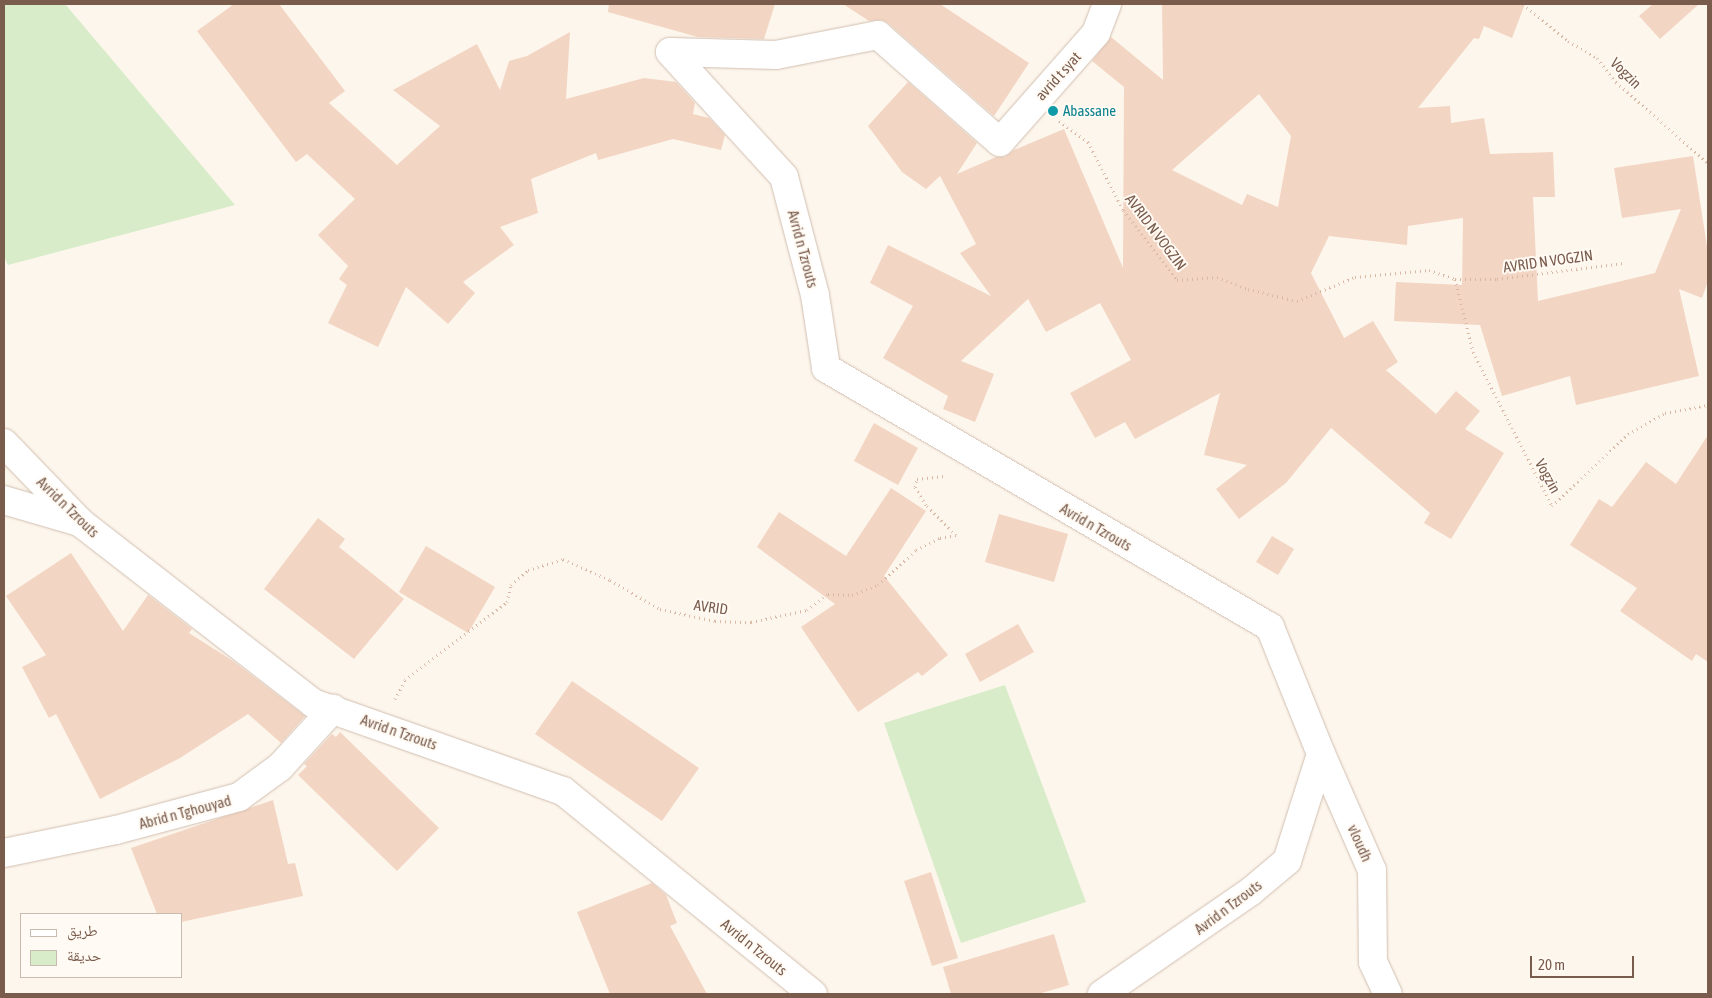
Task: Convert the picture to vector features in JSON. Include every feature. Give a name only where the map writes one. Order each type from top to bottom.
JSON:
[{"type":"street","name":"avrid t syat","points":[[1000,142],[1096,33],[1107,4]]},
{"type":"street","name":"Avrid n Tzrouts","points":[[1000,142],[878,35],[776,55],[670,52],[784,178],[815,295],[826,368],[1270,626],[1321,754],[1287,861],[1250,892],[1102,994]]},
{"type":"street","name":"Avrid n Tzrouts","points":[[4,443],[81,522],[313,703],[378,724],[564,791],[813,994]]},
{"type":"street","points":[[4,500],[81,522]]},
{"type":"street","name":"Abrid n Tghouyad","points":[[4,853],[116,830],[239,797],[280,768],[333,709]]},
{"type":"street","name":"vloudh","points":[[1321,754],[1372,870],[1373,962],[1388,994]]},
{"type":"path","name":"Vogzin","points":[[1523,4],[1568,41],[1597,58],[1616,82],[1708,163]]},
{"type":"path","name":"AVRID N VOGZIN","points":[[1035,102],[1088,142],[1123,210],[1177,280],[1217,277],[1248,289],[1297,301],[1355,277],[1429,270],[1455,279],[1497,279],[1624,263]]},
{"type":"path","name":"Vogzin","points":[[1455,279],[1473,352],[1552,506],[1628,434],[1665,413],[1708,405]]},
{"type":"path","name":"AVRID","points":[[378,724],[388,714],[405,680],[507,602],[511,584],[528,570],[563,559],[610,580],[660,609],[715,621],[751,622],[807,610],[828,594],[852,595],[878,586],[916,550],[940,538],[956,535],[926,505],[915,487],[917,478],[969,474],[987,463]]},
{"type":"green space","points":[[4,4],[65,4],[235,205],[8,265],[4,257]]},
{"type":"green space","points":[[1005,685],[1086,902],[961,943],[884,723]]},
{"type":"building","points":[[234,4],[279,4],[345,91],[329,103],[397,165],[440,126],[393,90],[477,44],[500,90],[509,61],[527,56],[570,32],[566,99],[644,78],[676,82],[695,103],[693,114],[709,118],[725,135],[721,150],[673,139],[598,160],[596,153],[531,179],[538,213],[500,227],[514,245],[463,282],[475,293],[448,324],[406,287],[378,347],[328,323],[347,285],[339,279],[348,266],[318,235],[355,199],[307,154],[296,162],[197,31]]},
{"type":"building","points":[[609,4],[775,4],[764,39],[698,37],[608,12]]},
{"type":"building","points":[[843,4],[940,4],[1029,63],[994,116],[888,23],[882,20],[869,21]]},
{"type":"building","points":[[1162,4],[1525,4],[1512,38],[1484,26],[1479,39],[1474,38],[1418,108],[1450,106],[1451,123],[1484,118],[1490,154],[1553,152],[1555,197],[1533,197],[1538,301],[1655,273],[1681,209],[1622,218],[1614,168],[1693,156],[1708,253],[1708,281],[1702,298],[1679,289],[1699,376],[1576,405],[1570,376],[1502,396],[1480,325],[1394,321],[1396,282],[1462,285],[1463,218],[1408,226],[1407,245],[1329,236],[1311,273],[1344,338],[1373,321],[1398,362],[1386,370],[1436,414],[1456,391],[1480,411],[1465,429],[1504,453],[1451,539],[1424,523],[1430,513],[1331,428],[1286,483],[1239,519],[1216,489],[1247,465],[1204,455],[1220,393],[1135,439],[1125,422],[1095,438],[1070,393],[1131,360],[1100,303],[1046,332],[1028,299],[961,361],[994,374],[975,422],[943,409],[948,396],[883,358],[913,306],[870,283],[888,245],[991,296],[960,253],[976,244],[940,176],[926,189],[902,172],[868,126],[908,82],[977,143],[957,174],[996,157],[1005,157],[1014,150],[1064,129],[1123,268],[1124,87],[1092,61],[1111,37],[1163,80]],"holes":[[[1259,94],[1291,136],[1278,207],[1247,194],[1242,205],[1172,170]]]},
{"type":"building","points":[[1653,4],[1699,4],[1660,39],[1639,16]]},
{"type":"building","points":[[874,423],[918,448],[898,485],[854,461]]},
{"type":"building","points":[[1708,435],[1708,662],[1696,654],[1692,661],[1620,611],[1637,588],[1570,545],[1599,499],[1612,507],[1646,462],[1676,484]]},
{"type":"building","points":[[891,488],[926,511],[884,576],[948,655],[922,676],[918,672],[858,712],[801,627],[835,604],[757,547],[779,512],[846,556]]},
{"type":"building","points":[[999,514],[1068,534],[1054,582],[985,562]]},
{"type":"building","points":[[318,518],[345,539],[339,547],[404,599],[354,659],[264,589]]},
{"type":"building","points":[[1272,536],[1294,549],[1278,575],[1256,562]]},
{"type":"building","points":[[426,546],[495,587],[468,633],[399,592]]},
{"type":"building","points":[[71,553],[123,631],[148,595],[192,629],[189,633],[233,661],[305,716],[281,743],[248,714],[180,758],[100,799],[56,714],[49,718],[22,667],[46,655],[6,596]]},
{"type":"building","points":[[1018,624],[1034,652],[980,682],[965,654]]},
{"type":"building","points":[[572,681],[699,768],[662,821],[535,734]]},
{"type":"building","points":[[340,732],[439,828],[397,871],[298,775],[307,766],[304,764],[332,734],[336,737]]},
{"type":"building","points":[[273,800],[288,864],[295,863],[303,896],[182,922],[182,913],[157,913],[131,848]]},
{"type":"building","points":[[931,872],[958,958],[932,966],[904,881]]},
{"type":"building","points":[[652,883],[666,895],[677,923],[670,926],[707,994],[610,994],[577,912]]},
{"type":"building","points":[[1054,934],[1069,985],[1038,994],[951,994],[943,967]]},
{"type":"place","name":"Abassane","points":[[1053,111]]}]
